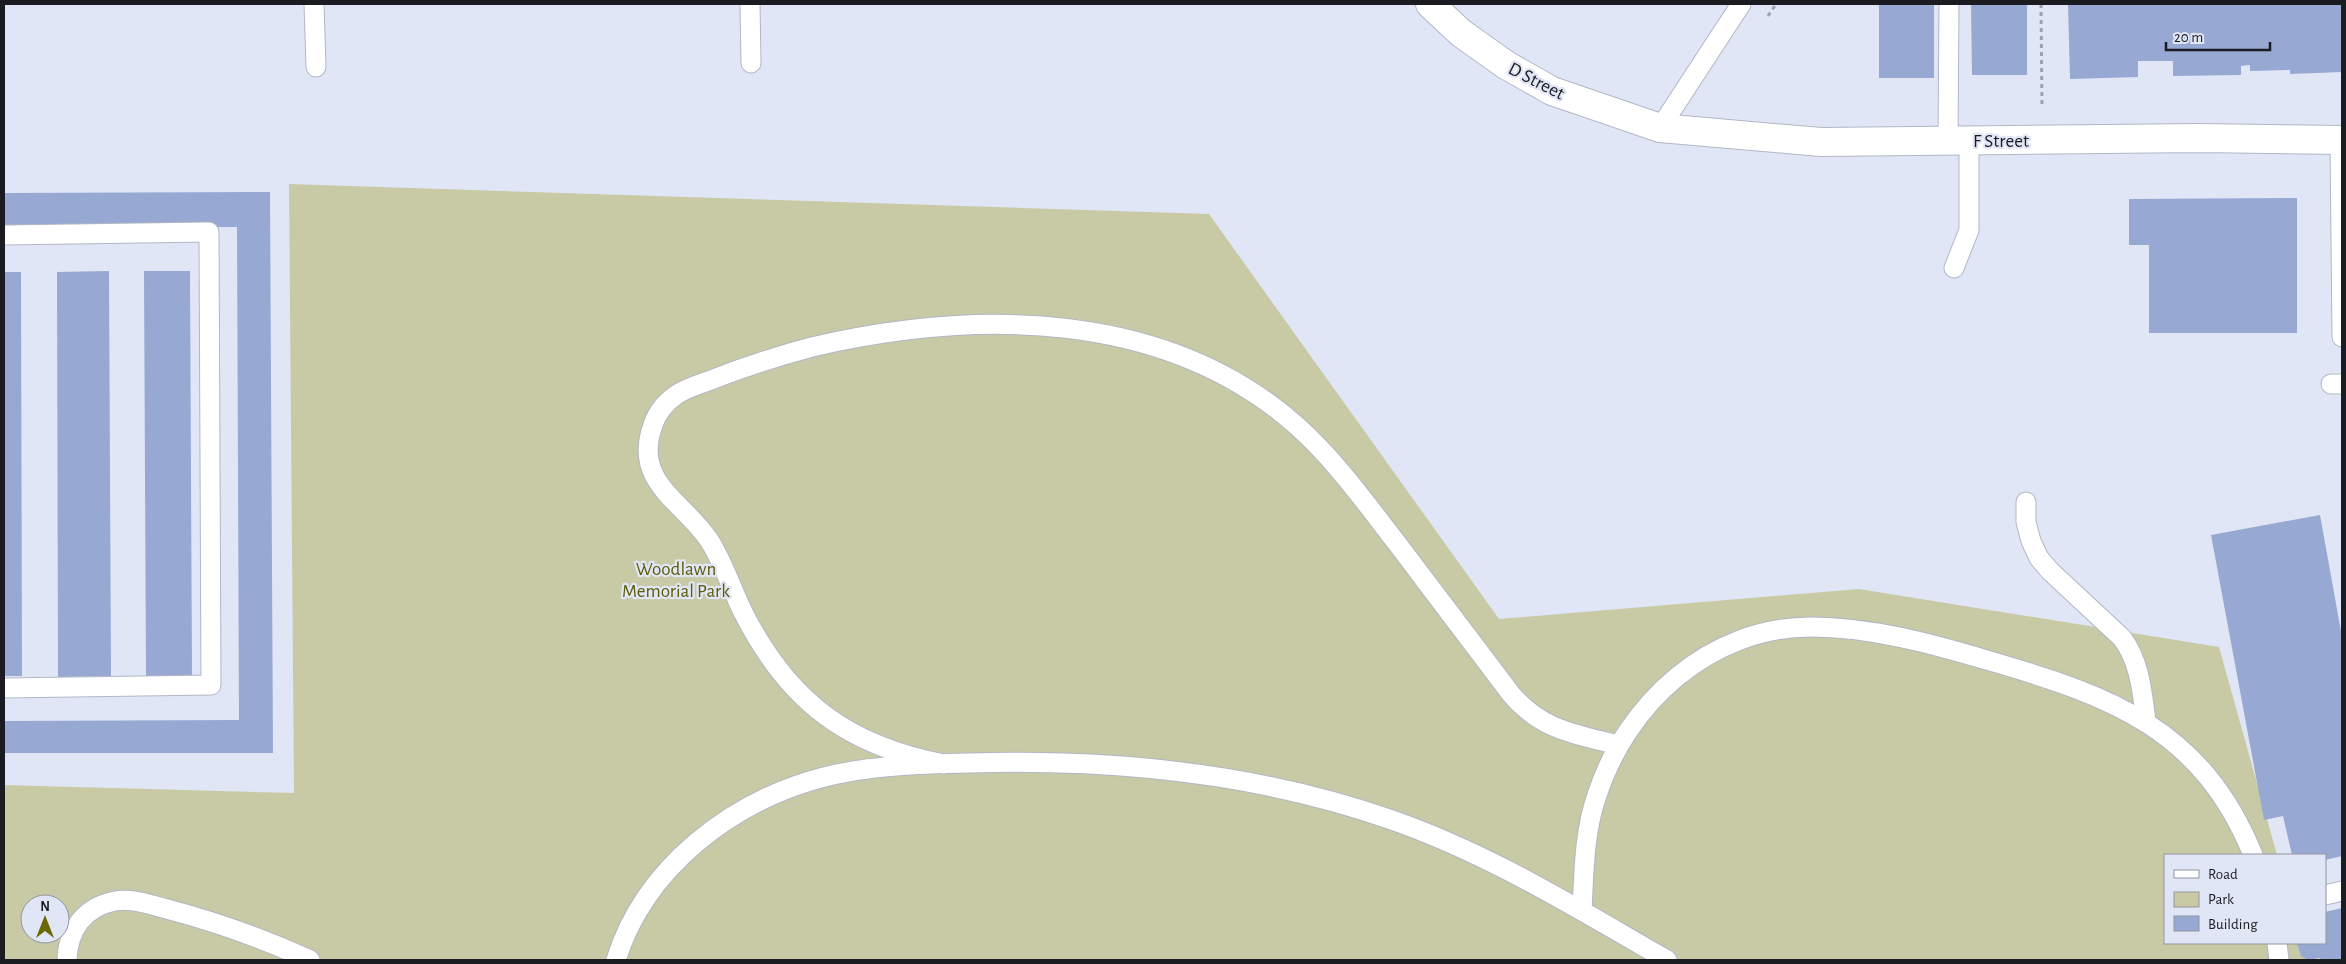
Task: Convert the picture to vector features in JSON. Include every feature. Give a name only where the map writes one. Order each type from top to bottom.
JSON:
[{"type":"street","name":"D Street","points":[[1430,4],[1461,33],[1491,55],[1552,91],[1660,128]]},
{"type":"street","name":"F Street","points":[[1660,128],[1821,142],[2341,140]]},
{"type":"lane","points":[[314,4],[316,67]]},
{"type":"lane","points":[[750,4],[751,63]]},
{"type":"lane","points":[[1660,128],[1741,4]]},
{"type":"lane","points":[[1950,4],[1959,141],[1969,230],[1954,268]]},
{"type":"lane","points":[[2341,140],[2342,337]]},
{"type":"lane","points":[[4,234],[209,232],[211,676],[211,685],[4,688]]},
{"type":"lane","points":[[944,764],[889,750],[852,735],[805,698],[766,652],[744,614],[708,538],[668,498],[654,476],[648,450],[653,423],[668,402],[678,393],[724,375],[793,352],[900,332],[978,326],[1057,327],[1094,331],[1161,347],[1214,369],[1246,388],[1297,426],[1323,452],[1367,504],[1511,694],[1532,715],[1558,729],[1618,745]]},
{"type":"lane","points":[[2026,502],[2026,522],[2030,541],[2039,558],[2050,571],[2122,638],[2130,648],[2140,676],[2146,721]]},
{"type":"lane","points":[[1582,911],[1590,823],[1596,796],[1618,745],[1652,698],[1674,678],[1698,661],[1750,638],[1779,631],[1810,627],[1881,635],[1971,655],[2086,692],[2117,705],[2146,721],[2177,745],[2208,777],[2236,818],[2253,854]]},
{"type":"lane","points":[[616,960],[640,909],[671,867],[694,844],[736,814],[765,798],[825,777],[891,766],[1068,762],[1132,766],[1194,773],[1326,798],[1391,819],[1452,844],[1507,870],[1666,960]]},
{"type":"lane","points":[[2326,895],[2342,890]]},
{"type":"lane","points":[[67,960],[70,939],[75,927],[92,910],[117,901],[149,904],[238,930],[310,960]]},
{"type":"lane","points":[[2277,944],[2279,960]]},
{"type":"path","points":[[2041,4],[2042,140]]},
{"type":"green space","name":"Woodlawn Memorial Park","points":[[289,184],[1209,214],[1499,619],[1859,589],[2219,647],[2277,854],[2164,854],[2164,944],[2301,944],[2306,960],[4,960],[4,785],[294,793]]},
{"type":"building","points":[[1879,4],[1934,4],[1934,78],[1879,78]]},
{"type":"building","points":[[1971,4],[2027,4],[2027,75],[1972,75]]},
{"type":"building","points":[[2068,4],[2342,4],[2342,72],[2290,74],[2290,70],[2250,71],[2250,65],[2241,66],[2241,75],[2173,76],[2173,61],[2138,61],[2138,77],[2070,79]]},
{"type":"building","points":[[270,192],[273,753],[4,753],[4,721],[239,720],[237,227],[4,228],[4,193]]},
{"type":"building","points":[[2297,198],[2297,333],[2149,333],[2149,245],[2129,245],[2129,199]]},
{"type":"building","points":[[109,271],[111,676],[58,677],[57,272]]},
{"type":"building","points":[[144,271],[190,271],[192,676],[146,676]]},
{"type":"building","points":[[4,272],[21,272],[22,676],[4,676]]},
{"type":"building","points":[[2320,515],[2342,637],[2342,856],[2326,860],[2326,854],[2292,854],[2283,816],[2264,820],[2211,535]]},
{"type":"building","points":[[2342,908],[2342,960],[2321,960],[2320,958],[2308,960],[2301,956],[2297,944],[2326,944],[2326,912]]}]
